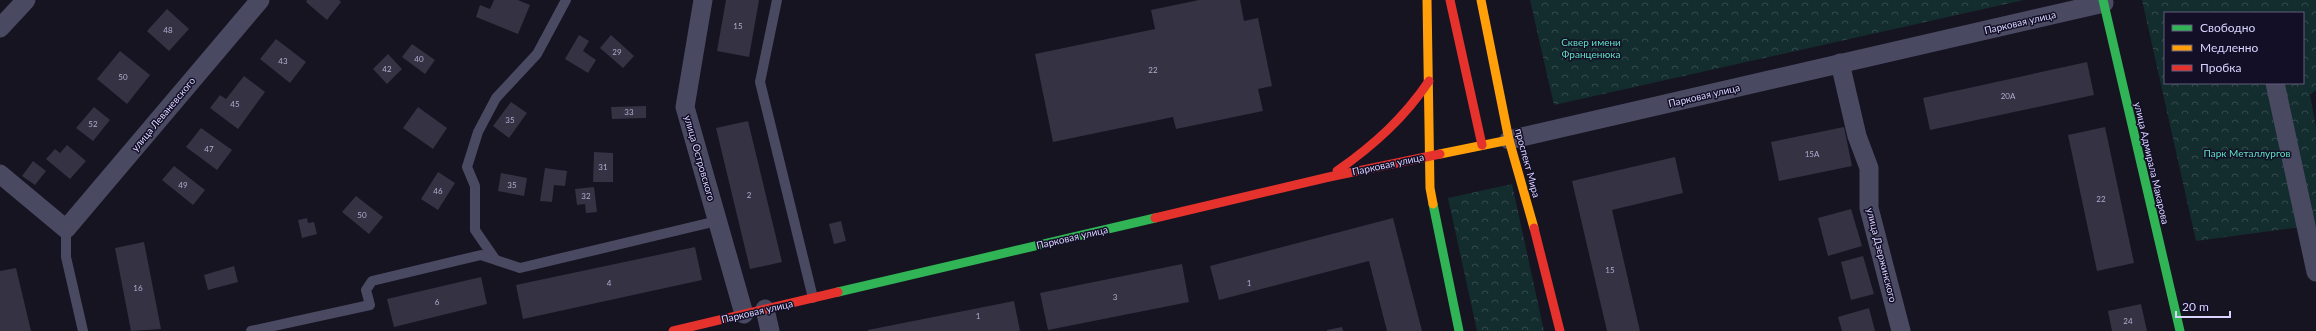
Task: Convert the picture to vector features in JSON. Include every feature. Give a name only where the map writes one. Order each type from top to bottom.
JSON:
[{"type":"main road","points":[[1428,0],[1430,188],[1459,331]]},
{"type":"main road","points":[[1450,0],[1482,145]]},
{"type":"main road","name":"проспект Мира","points":[[1481,0],[1509,140],[1519,170],[1560,331]]},
{"type":"main road","name":"улица Адмирала Макарова","points":[[2104,1],[2180,331]]},
{"type":"main road","points":[[1329,177],[1388,134],[1410,110],[1429,81]]},
{"type":"main road","name":"Парковая улица","points":[[673,331],[1329,177],[1430,155],[1509,140]]},
{"type":"street","points":[[0,28],[26,0]]},
{"type":"street","name":"улица Леваневского","points":[[66,229],[260,0]]},
{"type":"street","name":"улица Островского","points":[[703,0],[685,107],[744,314]]},
{"type":"street","name":"Парковая улица","points":[[1509,140],[2104,1]]},
{"type":"street","name":"улица Дзержинского","points":[[1840,63],[1857,136],[1869,168],[1869,208],[1901,331]]},
{"type":"street","points":[[2275,84],[2316,272]]},
{"type":"street","points":[[0,174],[66,229]]},
{"type":"street","points":[[765,309],[770,331]]},
{"type":"lane","points":[[494,259],[475,230],[475,186],[467,167],[478,132],[496,98],[536,54],[566,0]]},
{"type":"lane","points":[[777,0],[760,82],[813,298]]},
{"type":"lane","points":[[251,331],[370,305],[366,290],[372,281],[481,255],[520,268],[717,221]]},
{"type":"lane","points":[[66,229],[66,257],[83,331]]},
{"type":"green space","name":"Сквер имени Франценюка","points":[[1530,0],[2024,0],[1554,105]]},
{"type":"green space","name":"Парк Металлургов","points":[[2142,0],[2316,0],[2316,90],[2310,95],[2316,127],[2316,225],[2196,241]]},
{"type":"green space","points":[[1512,184],[1544,331],[1477,331],[1448,198]]},
{"type":"building","points":[[307,0],[339,0],[341,2],[327,20],[306,2]]},
{"type":"building","points":[[494,0],[518,0],[530,5],[518,34],[476,17],[480,5],[490,9]]},
{"type":"building","points":[[726,0],[759,0],[749,57],[717,51]]},
{"type":"building","points":[[1199,0],[1240,0],[1244,21],[1258,18],[1272,86],[1258,89],[1263,111],[1176,129],[1173,117],[1053,142],[1035,54],[1155,29],[1151,10]]},
{"type":"building","points":[[167,9],[189,29],[169,51],[147,31]]},
{"type":"building","points":[[579,35],[589,41],[583,51],[596,60],[588,73],[565,59]]},
{"type":"building","points":[[611,35],[634,56],[623,68],[600,48]]},
{"type":"building","points":[[276,39],[306,62],[290,83],[260,59]]},
{"type":"building","points":[[412,44],[435,60],[425,74],[402,57]]},
{"type":"building","points":[[120,51],[150,75],[127,104],[97,79]]},
{"type":"building","points":[[388,54],[402,69],[387,84],[373,69]]},
{"type":"building","points":[[2087,62],[2094,95],[1930,130],[1923,98]]},
{"type":"building","points":[[244,76],[265,92],[238,129],[210,108],[220,95],[226,99]]},
{"type":"building","points":[[511,102],[527,113],[509,138],[493,126]]},
{"type":"building","points":[[646,106],[646,118],[612,119],[611,107]]},
{"type":"building","points":[[94,107],[110,120],[93,141],[76,128]]},
{"type":"building","points":[[418,107],[447,128],[433,149],[403,128]]},
{"type":"building","points":[[748,121],[782,262],[750,269],[716,128]]},
{"type":"building","points":[[1844,127],[1852,166],[1779,181],[1771,142]]},
{"type":"building","points":[[2105,127],[2134,263],[2097,271],[2068,135]]},
{"type":"building","points":[[201,128],[232,150],[217,170],[186,147]]},
{"type":"building","points":[[67,145],[86,161],[70,179],[46,159],[55,149],[60,153]]},
{"type":"building","points":[[594,152],[613,153],[613,182],[593,182]]},
{"type":"building","points":[[1675,157],[1683,193],[1612,210],[1640,331],[1607,331],[1572,181]]},
{"type":"building","points":[[33,161],[46,171],[35,185],[22,176]]},
{"type":"building","points":[[174,166],[205,190],[193,205],[162,180]]},
{"type":"building","points":[[545,168],[567,171],[565,186],[554,185],[552,202],[540,201]]},
{"type":"building","points":[[438,172],[455,183],[438,210],[421,199]]},
{"type":"building","points":[[501,173],[527,178],[524,196],[498,191]]},
{"type":"building","points":[[594,187],[597,212],[586,213],[585,204],[577,205],[575,189]]},
{"type":"building","points":[[356,196],[383,217],[369,234],[342,212]]},
{"type":"building","points":[[1851,209],[1862,246],[1828,256],[1818,218]]},
{"type":"building","points":[[307,218],[308,223],[314,222],[317,234],[302,238],[298,220]]},
{"type":"building","points":[[1393,218],[1422,331],[1387,331],[1369,261],[1219,300],[1210,266]]},
{"type":"building","points":[[841,221],[846,241],[834,244],[829,224]]},
{"type":"building","points":[[144,242],[161,329],[131,331],[115,248]]},
{"type":"building","points":[[695,247],[702,280],[523,319],[516,285]]},
{"type":"building","points":[[1863,256],[1874,294],[1851,300],[1841,262]]},
{"type":"building","points":[[1182,264],[1189,302],[1048,330],[1040,293]]},
{"type":"building","points":[[234,266],[238,282],[208,290],[204,275]]},
{"type":"building","points":[[16,268],[31,331],[0,331],[0,271]]},
{"type":"building","points":[[481,277],[487,304],[394,327],[387,299]]},
{"type":"building","points":[[1014,301],[1020,331],[868,331],[868,330]]},
{"type":"building","points":[[2141,304],[2147,331],[2112,331],[2108,311]]},
{"type":"building","points":[[1869,308],[1875,331],[1842,331],[1838,317]]},
{"type":"building","points":[[1342,327],[1343,331],[1327,331],[1327,330]]},
{"type":"traffic: fast","points":[[2103,0],[2180,331]]},
{"type":"traffic: fast","points":[[1433,204],[1459,331]]},
{"type":"traffic: fast","points":[[838,292],[1155,218]]},
{"type":"traffic: slow","points":[[1427,0],[1430,188],[1433,204]]},
{"type":"traffic: slow","points":[[1481,0],[1509,140],[1534,228]]},
{"type":"traffic: slow","points":[[1440,154],[1509,140]]},
{"type":"traffic: jam","points":[[1450,0],[1482,145]]},
{"type":"traffic: jam","points":[[1337,171],[1388,130],[1399,119],[1429,81]]},
{"type":"traffic: jam","points":[[1155,218],[1329,177],[1440,154]]},
{"type":"traffic: jam","points":[[1534,228],[1560,331]]},
{"type":"traffic: jam","points":[[673,331],[838,292]]}]
